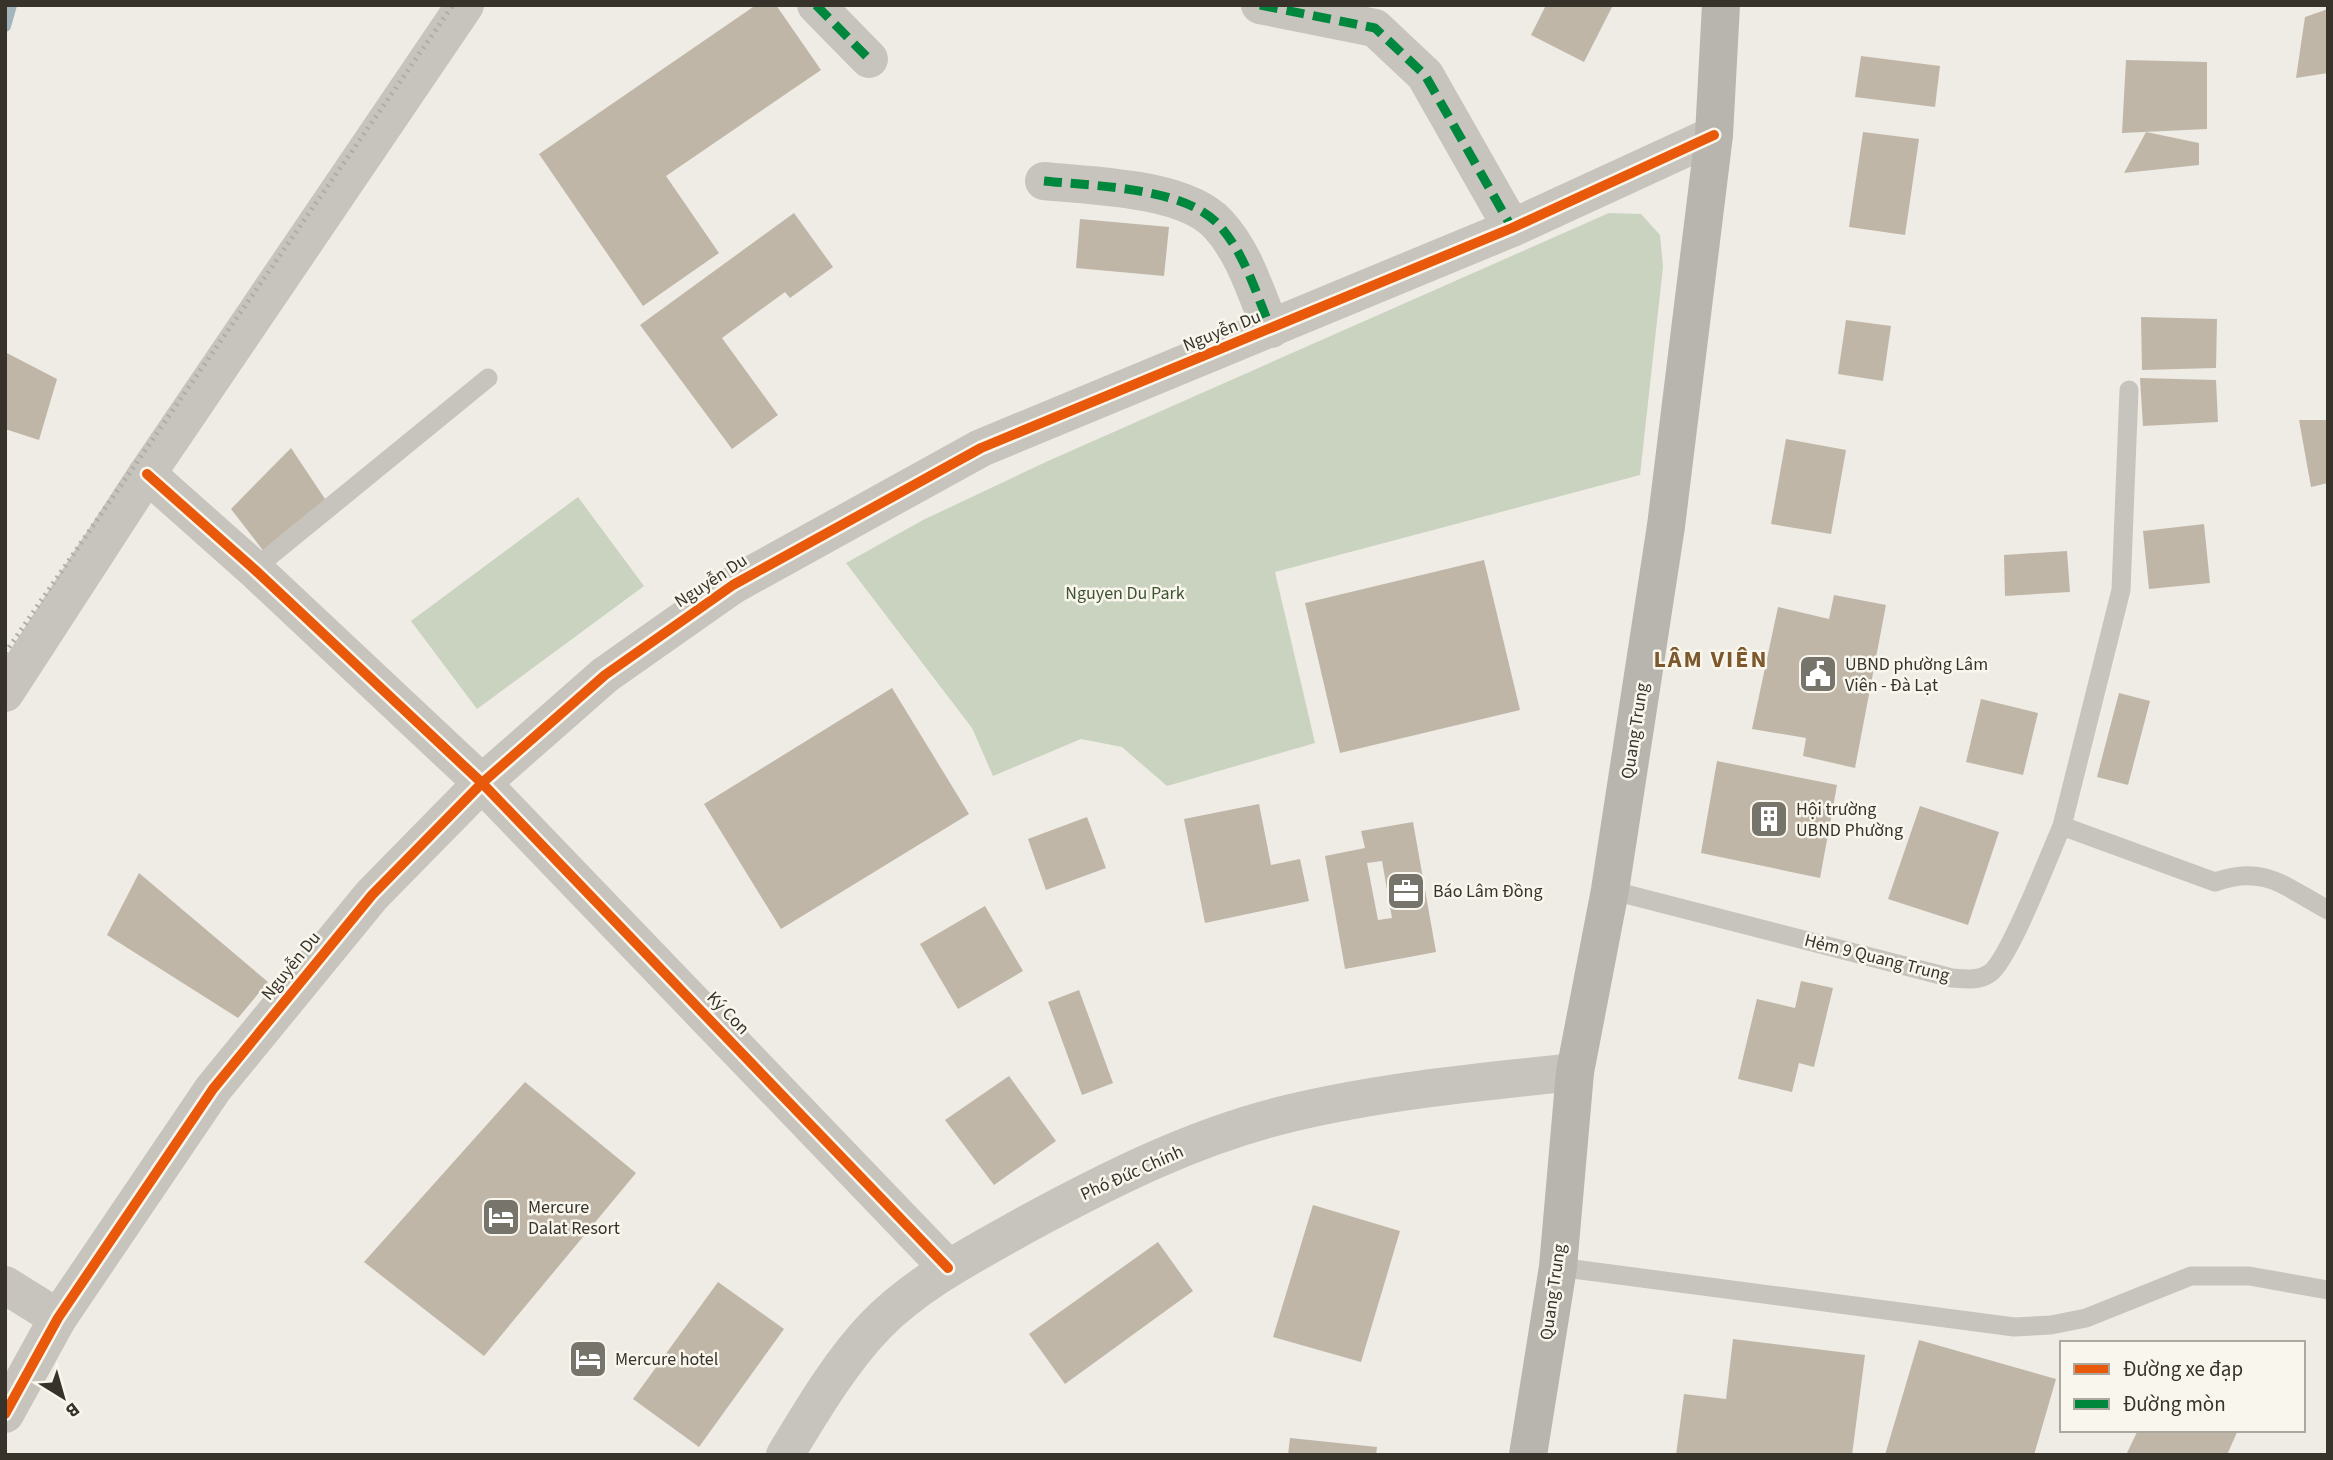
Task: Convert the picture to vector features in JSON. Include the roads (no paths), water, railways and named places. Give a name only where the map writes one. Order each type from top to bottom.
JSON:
[{"type":"main road","name":"Quang Trung","points":[[1528,1455],[1558,1267],[1575,1072],[1611,890],[1666,526],[1714,135],[1721,5]]},
{"type":"street","points":[[5,693],[147,474],[465,5]]},
{"type":"street","points":[[816,5],[869,59]]},
{"type":"street","points":[[1260,5],[1375,28],[1425,75],[1512,228]]},
{"type":"street","name":"Nguyễn Du","points":[[5,1414],[58,1318],[213,1089],[372,895],[482,783],[605,675],[733,585],[981,448],[1512,228],[1714,135]]},
{"type":"street","points":[[1044,181],[1130,191],[1183,202],[1217,223],[1241,257],[1271,329]]},
{"type":"street","name":"Ký Con","points":[[147,474],[254,569],[482,783],[948,1268]]},
{"type":"street","name":"Phó Đức Chính","points":[[785,1455],[812,1409],[877,1325],[948,1268],[1101,1184],[1215,1136],[1274,1118],[1371,1097],[1575,1072]]},
{"type":"street","points":[[5,1285],[58,1318]]},
{"type":"lane","points":[[254,569],[488,378]]},
{"type":"lane","name":"Hẻm 9 Quang Trung","points":[[1611,890],[1941,976],[1978,979],[1991,973],[2002,957],[2062,826],[2121,590],[2129,390]]},
{"type":"lane","points":[[2062,826],[2215,882],[2239,873],[2263,875],[2328,910]]},
{"type":"lane","points":[[1558,1267],[2014,1327],[2051,1325],[2086,1318],[2191,1276],[2249,1276],[2328,1290]]},
{"type":"waterway","points":[[5,26],[11,5]]},
{"type":"railway","points":[[5,653],[453,5]]},
{"type":"place","name":"UBND phường Lâm Viên - Đà Lạt","points":[[1818,674]]},
{"type":"place","name":"Hội trường UBND Phường","points":[[1769,819]]},
{"type":"place","name":"Báo Lâm Đồng","points":[[1406,891]]},
{"type":"place","name":"Mercure Dalat Resort","points":[[501,1217]]},
{"type":"place","name":"Mercure hotel","points":[[588,1359]]},
{"type":"district","name":"LÂM VIÊN","points":[[1711,659]]},
{"type":"park label","name":"Nguyen Du Park","points":[[1125,593]]}]
